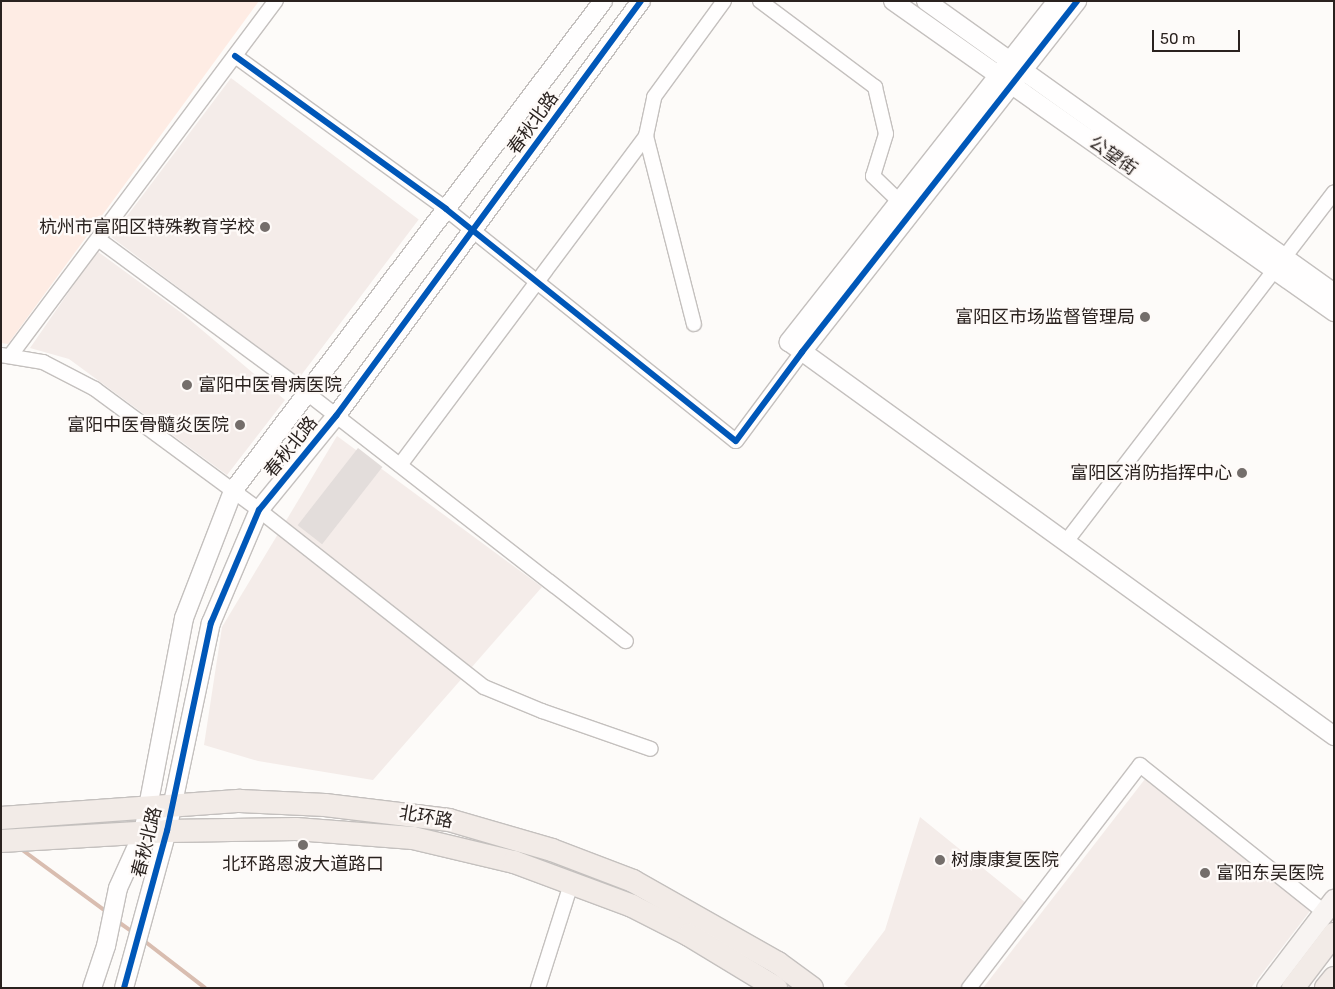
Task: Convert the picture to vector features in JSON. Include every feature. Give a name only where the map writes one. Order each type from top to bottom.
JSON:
[{"type":"main road","name":"北环路","points":[[7,818],[147,809],[172,804],[240,800],[325,805],[448,820],[552,850],[633,881],[769,958],[812,988]]},
{"type":"main road","name":"北环路","points":[[1,841],[167,831],[296,828],[396,836],[478,852],[572,881],[632,906],[681,931],[776,988]]},
{"type":"main road","points":[[1267,988],[1329,906]]},
{"type":"main road","points":[[1293,988],[1334,934]]},
{"type":"main road","points":[[1326,988],[1334,979]]},
{"type":"main road","points":[[1332,988],[1334,979]]},
{"type":"street","points":[[276,1],[98,238],[6,355],[43,362],[95,389],[259,510],[484,687],[542,711],[651,749]]},
{"type":"street","name":"春秋北路","points":[[92,988],[106,946],[118,888],[143,833],[184,618],[234,491],[603,1]]},
{"type":"street","name":"春秋北路","points":[[124,988],[132,966],[167,831],[211,623],[259,510],[336,416],[640,1]]},
{"type":"street","points":[[400,465],[646,136],[654,97],[724,1]]},
{"type":"street","points":[[760,1],[875,88],[886,134],[873,176],[899,201]]},
{"type":"street","name":"公望街","points":[[893,1],[1005,80],[1278,263],[1334,294]]},
{"type":"street","name":"公望街","points":[[926,1],[1017,65],[1278,263],[1334,312]]},
{"type":"street","points":[[1017,65],[1057,1]]},
{"type":"street","points":[[795,347],[1017,65],[1077,1]]},
{"type":"street","points":[[235,56],[446,209],[472,232],[736,441],[795,347],[899,201],[1005,80]]},
{"type":"street","points":[[646,136],[694,324]]},
{"type":"street","points":[[1065,543],[1334,192]]},
{"type":"street","points":[[98,238],[307,393],[626,641]]},
{"type":"street","points":[[795,347],[1334,736]]},
{"type":"street","points":[[969,988],[1140,765],[1329,906]]},
{"type":"street","points":[[538,988],[572,881]]},
{"type":"shaded area","points":[[1,1],[259,1],[8,344],[1,343]]},
{"type":"shaded area","name":"杭州市富阳区特殊教育学校","points":[[231,78],[419,219],[299,378],[111,237]]},
{"type":"shaded area","points":[[97,251],[183,314],[285,400],[227,475],[69,359],[30,348]]},
{"type":"shaded area","points":[[337,436],[542,587],[373,780],[258,761],[204,745],[222,627]]},
{"type":"shaded area","points":[[1145,779],[1310,911],[1251,988],[983,988]]},
{"type":"shaded area","name":"树康康复医院","points":[[920,817],[1026,903],[960,988],[850,988],[844,984],[885,930]]},
{"type":"building","points":[[358,448],[382,467],[322,544],[298,525]]},
{"type":"waterway","points":[[21,849],[108,913]]},
{"type":"waterway","points":[[117,921],[134,933]]},
{"type":"waterway","points":[[143,940],[205,988]]},
{"type":"cycle path","points":[[124,988],[167,831],[211,623],[259,510],[336,416],[641,1]]},
{"type":"cycle path","points":[[235,56],[446,209],[736,441],[802,352],[1077,1]]},
{"type":"place","name":"杭州市富阳区特殊教育学校","points":[[265,227]]},
{"type":"place","name":"富阳区市场监督管理局","points":[[1145,317]]},
{"type":"place","name":"富阳中医骨病医院","points":[[187,385]]},
{"type":"place","name":"富阳中医骨髓炎医院","points":[[240,425]]},
{"type":"place","name":"富阳区消防指挥中心","points":[[1242,473]]},
{"type":"place","name":"北环路恩波大道路口","points":[[303,845]]},
{"type":"place","name":"树康康复医院","points":[[940,860]]},
{"type":"place","name":"富阳东吴医院","points":[[1205,873]]}]
